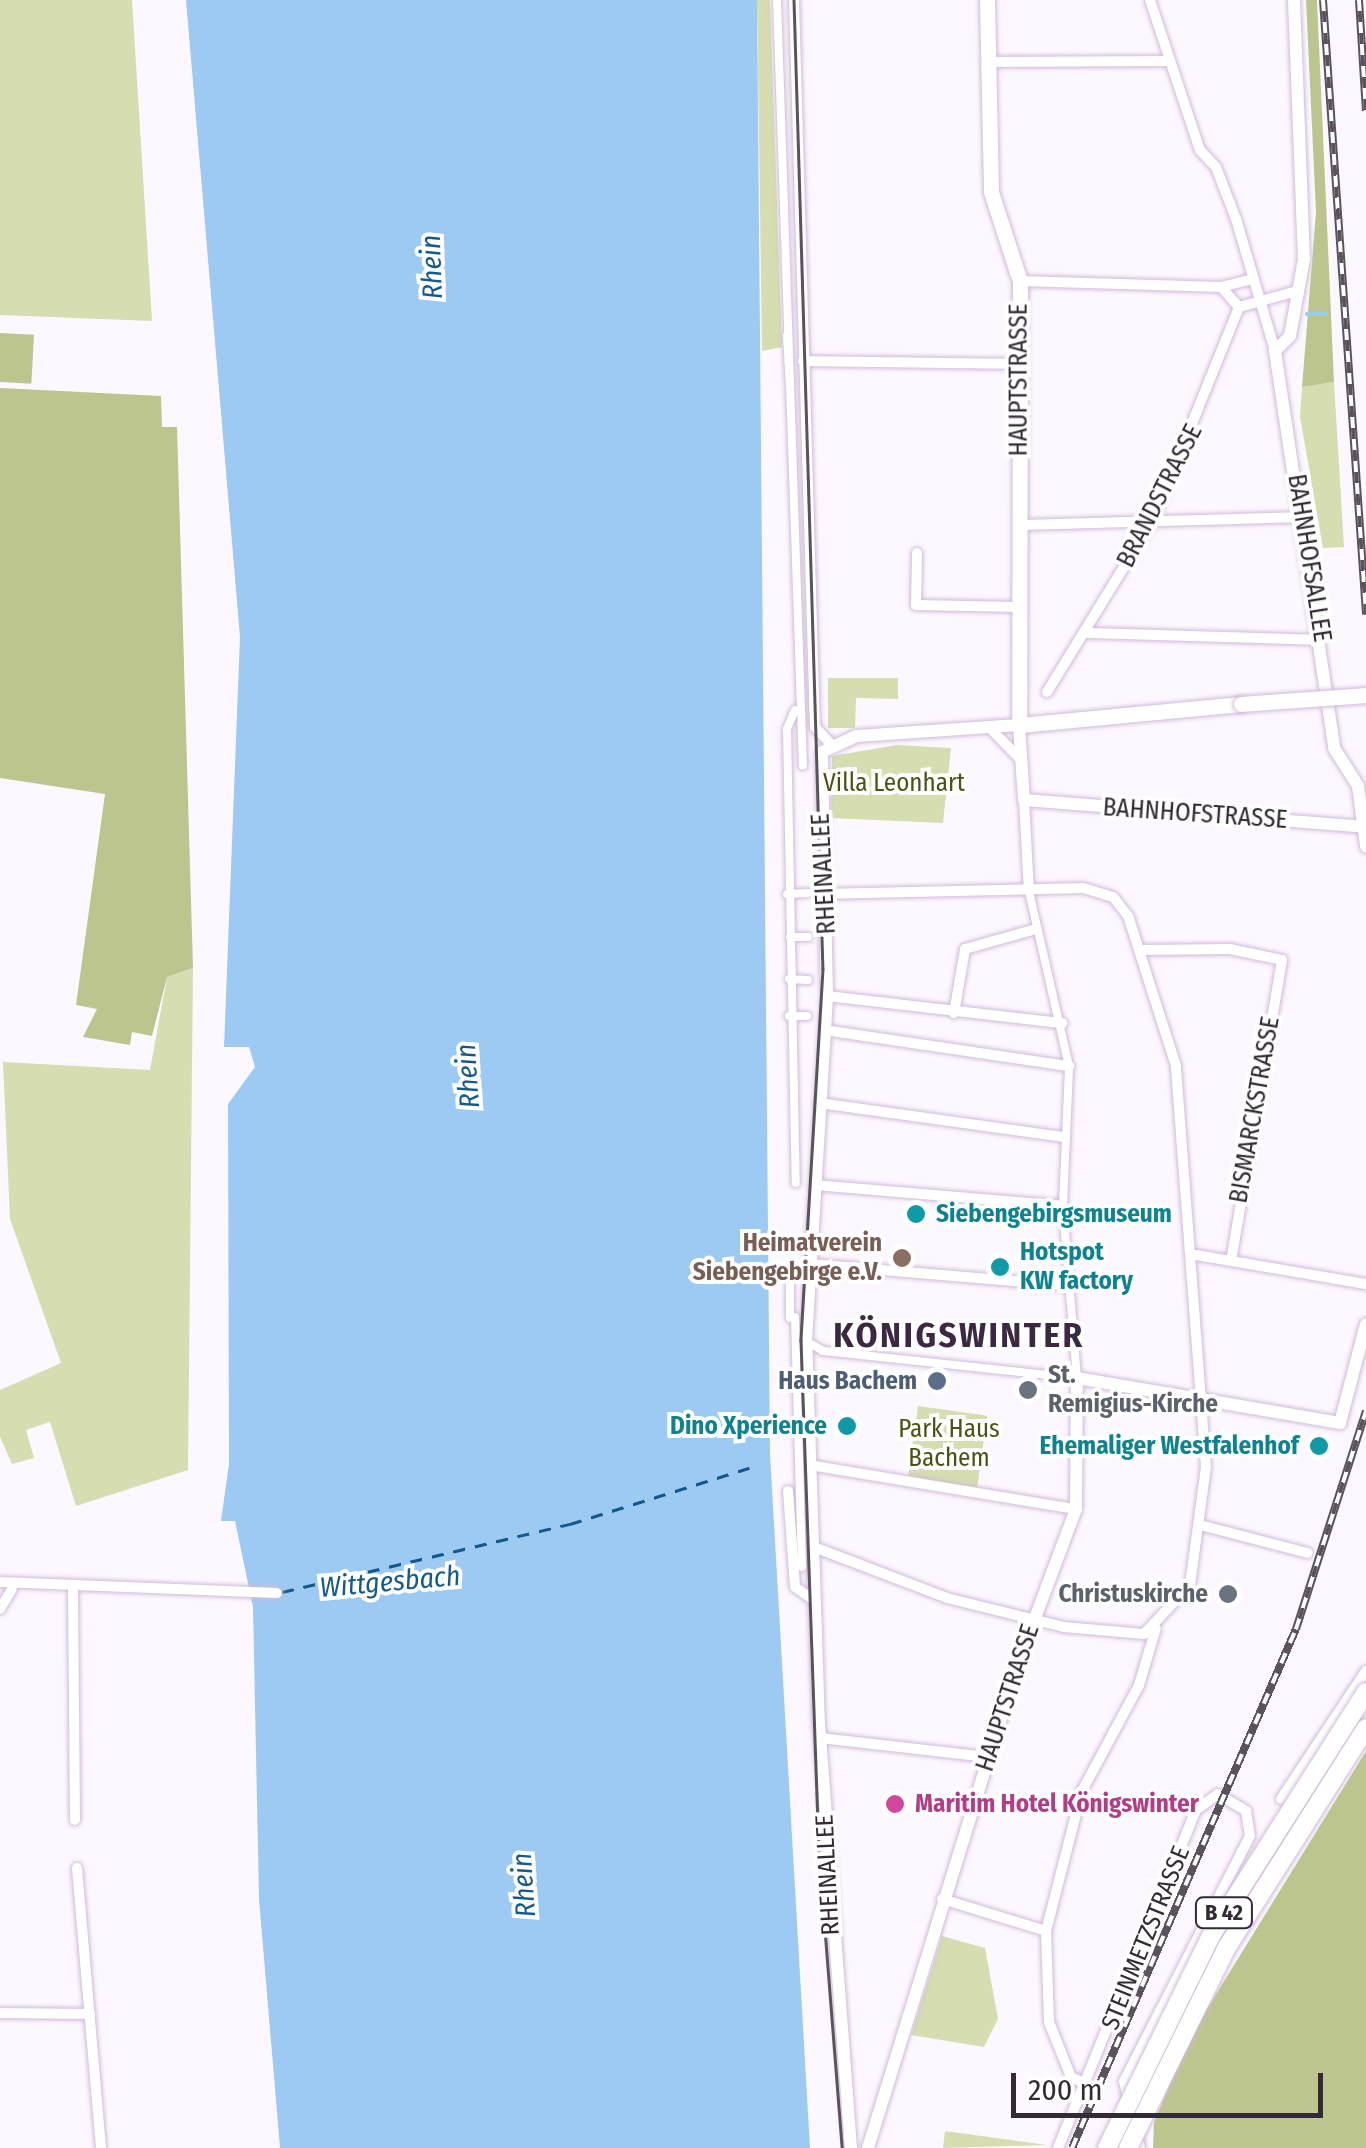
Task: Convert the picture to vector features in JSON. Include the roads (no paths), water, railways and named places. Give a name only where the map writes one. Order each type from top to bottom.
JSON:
[{"type":"highway","name":"B 42","points":[[1107,2148],[1212,1934],[1366,1692]]},
{"type":"highway","name":"B 42","points":[[1128,2148],[1227,1946],[1366,1728]]},
{"type":"main road","name":"HAUPTSTRASSE","points":[[987,0],[992,192],[1020,281],[1020,725]]},
{"type":"main road","points":[[1020,725],[1366,694]]},
{"type":"main road","points":[[1019,700],[1056,720]]},
{"type":"street","points":[[776,0],[786,332],[794,360],[788,394],[795,710],[787,894],[791,1183]]},
{"type":"street","points":[[794,0],[794,360],[815,727],[830,743],[1020,725]]},
{"type":"street","points":[[1150,0],[1275,351],[1290,336],[1306,168],[1294,0]]},
{"type":"street","points":[[988,62],[1170,61]]},
{"type":"street","points":[[1020,281],[1222,287],[1252,279]]},
{"type":"street","points":[[1222,287],[1239,307],[1256,295],[1297,291]]},
{"type":"street","name":"BRANDSTRASSE","points":[[1046,692],[1154,520],[1239,307]]},
{"type":"street","name":"BAHNHOFSALLEE","points":[[1275,351],[1332,723],[1365,827],[1366,846]]},
{"type":"street","points":[[794,360],[1018,364]]},
{"type":"street","points":[[1018,526],[1301,517]]},
{"type":"street","points":[[918,554],[916,605],[1019,607]]},
{"type":"street","points":[[1086,633],[1320,640]]},
{"type":"street","name":"HAUPTSTRASSE","points":[[868,2148],[942,1900],[1033,1618],[1076,1509],[1077,1378],[1073,1286],[1063,1206],[1070,1066],[1029,891],[1020,725]]},
{"type":"street","points":[[793,729],[802,766]]},
{"type":"street","points":[[992,730],[1022,764]]},
{"type":"street","name":"RHEINALLEE","points":[[797,1567],[800,1342],[810,1264],[827,996],[828,894],[818,774],[830,743]]},
{"type":"street","name":"BAHNHOFSTRASSE","points":[[1024,800],[1365,827]]},
{"type":"street","points":[[789,851],[803,851]]},
{"type":"street","points":[[828,894],[1029,891],[1113,897],[1141,950],[1176,1066],[1196,1255],[1204,1526],[1190,1585],[1156,1628],[1139,1685],[1082,1791],[1046,1931],[1049,2022],[1071,2077],[1085,2084]]},
{"type":"street","points":[[787,894],[808,893]]},
{"type":"street","points":[[954,1013],[964,949],[1036,929]]},
{"type":"street","points":[[790,937],[808,937]]},
{"type":"street","name":"BISMARCKSTRASSE","points":[[1141,950],[1230,949],[1282,960],[1231,1260]]},
{"type":"street","points":[[790,979],[808,980]]},
{"type":"street","points":[[827,996],[1062,1023]]},
{"type":"street","points":[[789,1016],[807,1016]]},
{"type":"street","points":[[824,1030],[1070,1066]]},
{"type":"street","points":[[819,1103],[1066,1137]]},
{"type":"street","points":[[788,1108],[801,1108]]},
{"type":"street","points":[[814,1186],[1063,1206]]},
{"type":"street","points":[[1196,1255],[1366,1284]]},
{"type":"street","points":[[810,1264],[1073,1286]]},
{"type":"street","points":[[790,1273],[792,1318],[800,1342],[823,1350],[1077,1378],[1344,1422],[1366,1324]]},
{"type":"street","name":"RHEINALLEE","points":[[800,1342],[815,1466],[818,1548],[814,1578],[820,1738],[851,2148]]},
{"type":"street","points":[[815,1466],[1076,1509]]},
{"type":"street","points":[[1204,1526],[1308,1552]]},
{"type":"street","points":[[818,1548],[947,1598],[1033,1618],[1133,1634],[1156,1628]]},
{"type":"street","points":[[814,1578],[797,1567],[795,1587],[815,1601]]},
{"type":"street","points":[[0,1582],[12,1589],[277,1593]]},
{"type":"street","points":[[0,1609],[12,1589]]},
{"type":"street","points":[[73,1590],[75,1820]]},
{"type":"street","points":[[1282,1800],[1366,1671]]},
{"type":"street","points":[[820,1738],[989,1757]]},
{"type":"street","name":"STEINMETZSTRASSE","points":[[1058,2148],[1210,1795],[1234,1801],[1249,1816],[1250,1836],[1124,2081],[1140,2148]]},
{"type":"street","points":[[77,1868],[101,2148]]},
{"type":"street","points":[[942,1900],[1046,1931]]},
{"type":"street","points":[[0,2013],[90,2014]]},
{"type":"water","points":[[186,0],[757,0],[770,1454],[810,2148],[280,2148],[259,1899],[253,1607],[235,1521],[221,1521],[229,1464],[228,1104],[255,1067],[249,1047],[224,1047],[240,637]]},
{"type":"waterway","points":[[1307,314],[1326,314]]},
{"type":"tram line","points":[[794,0],[823,969],[801,1340],[819,1853],[842,2148]]},
{"type":"railway","points":[[1323,0],[1366,614]]},
{"type":"railway","points":[[1359,0],[1366,111]]},
{"type":"railway","points":[[1072,2148],[1296,1629],[1366,1411]]},
{"type":"place","name":"Siebengebirgsmuseum","points":[[916,1214]]},
{"type":"place","name":"Heimatverein Siebengebirge e.V.","points":[[902,1258]]},
{"type":"place","name":"Hotspot KW factory","points":[[1000,1267]]},
{"type":"place","name":"Haus Bachem","points":[[937,1381]]},
{"type":"place","name":"St. Remigius-Kirche","points":[[1028,1390]]},
{"type":"place","name":"Dino Xperience","points":[[847,1426]]},
{"type":"place","name":"Ehemaliger Westfalenhof","points":[[1319,1446]]},
{"type":"place","name":"Christuskirche","points":[[1228,1594]]},
{"type":"place","name":"Maritim Hotel Königswinter","points":[[895,1804]]},
{"type":"district","name":"KÖNIGSWINTER","points":[[959,1335]]},
{"type":"water label","name":"Rhein","points":[[432,267]]},
{"type":"water label","name":"Rhein","points":[[468,1076]]},
{"type":"water label","name":"Wittgesbach","points":[[390,1582]]},
{"type":"water label","name":"Rhein","points":[[524,1885]]},
{"type":"park label","name":"Villa Leonhart","points":[[894,783]]},
{"type":"park label","name":"Park Haus Bachem","points":[[949,1444]]}]
